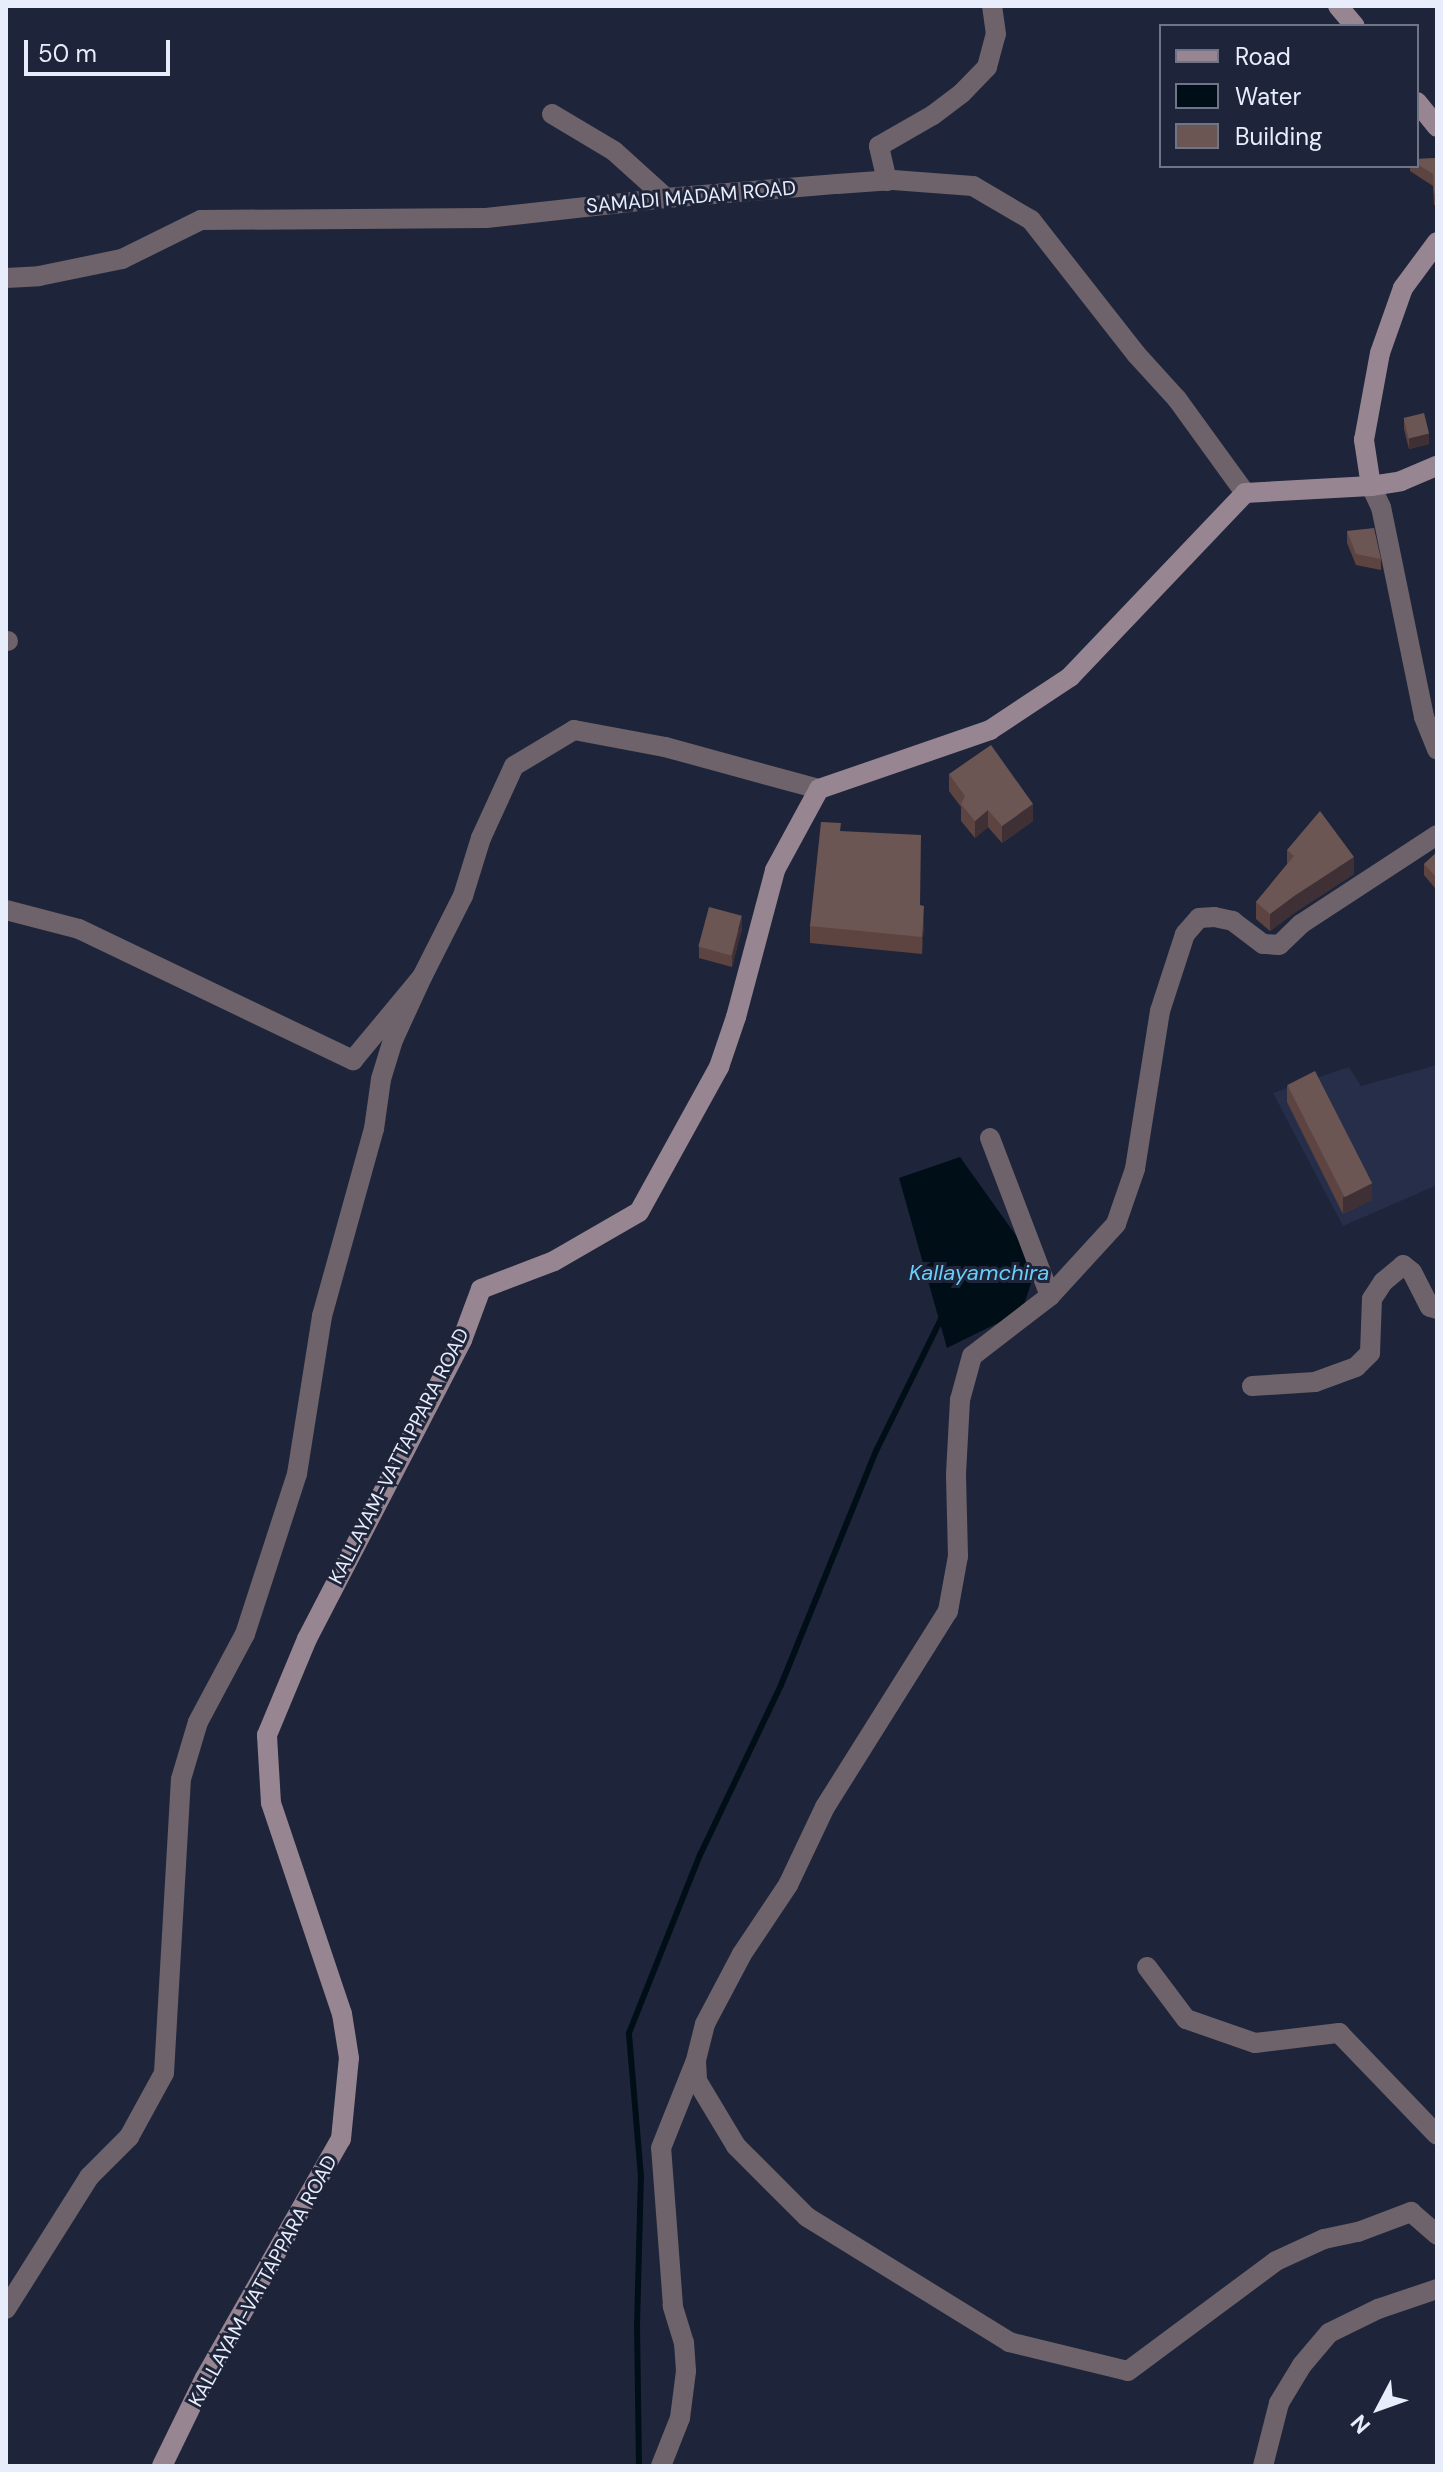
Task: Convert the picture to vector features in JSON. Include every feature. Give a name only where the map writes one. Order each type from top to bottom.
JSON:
[{"type":"street","points":[[887,181],[879,146],[933,115],[962,93],[987,67],[996,34],[992,6]]},
{"type":"street","points":[[1338,6],[1353,24]]},
{"type":"street","points":[[1419,104],[1437,127]]},
{"type":"street","points":[[552,114],[614,151],[666,198]]},
{"type":"street","name":"SAMADI MADAM ROAD","points":[[6,278],[39,276],[122,259],[201,220],[486,218],[666,198],[887,181],[973,186],[1031,220],[1212,443],[1245,493]]},
{"type":"street","points":[[1437,242],[1403,288],[1380,353],[1364,440],[1371,486],[1381,507],[1424,717],[1437,750]]},
{"type":"street","points":[[6,2309],[89,2177],[129,2137],[164,2073],[181,1779],[198,1722],[245,1634],[297,1474],[322,1316],[374,1129],[381,1079],[393,1040],[463,896],[481,838],[514,766],[574,730],[665,747],[819,789],[990,730],[1070,677],[1245,493],[1371,486],[1436,470]]},
{"type":"street","name":"KALLAYAM-VATTAPPARA ROAD","points":[[162,2466],[205,2378],[341,2139],[349,2058],[342,2014],[271,1803],[265,1743],[270,1724],[344,1561],[462,1340],[481,1289],[554,1261],[631,1219],[660,1177],[719,1067],[736,1017],[775,870],[819,789]]},
{"type":"street","points":[[661,2466],[680,2418],[686,2371],[684,2343],[673,2306],[661,2148],[696,2061],[705,2024],[742,1954],[788,1885],[825,1807],[948,1611],[958,1556],[956,1475],[960,1400],[972,1356],[1050,1296],[1116,1224],[1135,1169],[1160,1011],[1185,934],[1199,918],[1233,921],[1263,944],[1279,945],[1301,924],[1437,835]]},
{"type":"street","points":[[6,910],[79,929],[353,1060],[422,977]]},
{"type":"street","points":[[990,1138],[1050,1296]]},
{"type":"street","points":[[1252,1386],[1315,1382],[1356,1367],[1370,1353],[1372,1299],[1383,1282],[1403,1265],[1412,1272],[1430,1307],[1437,1309]]},
{"type":"street","points":[[1147,1967],[1186,2019],[1255,2043],[1339,2033],[1437,2135]]},
{"type":"street","points":[[696,2061],[697,2081],[736,2146],[816,2221],[1009,2342],[1128,2371],[1276,2261],[1324,2239],[1358,2232],[1411,2212],[1437,2235]]},
{"type":"street","points":[[1263,2466],[1279,2403],[1302,2365],[1329,2333],[1378,2309],[1437,2289]]},
{"type":"shaded area","points":[[1437,1065],[1437,1185],[1343,1226],[1273,1093],[1349,1067],[1361,1086]]},
{"type":"water","name":"Kallayamchira","points":[[960,1157],[1037,1265],[1022,1311],[947,1348],[899,1178]]},
{"type":"building","points":[[1437,158],[1437,193],[1434,193],[1433,174],[1419,165],[1419,159]]},
{"type":"building","points":[[1424,413],[1429,433],[1409,438],[1404,418]]},
{"type":"building","points":[[1374,528],[1381,559],[1356,554],[1347,531]]},
{"type":"building","points":[[991,745],[1033,804],[1002,826],[988,810],[975,821],[961,804],[965,796],[949,774]]},
{"type":"building","points":[[1320,811],[1354,857],[1270,914],[1256,902],[1294,856],[1287,850]]},
{"type":"building","points":[[821,822],[841,823],[840,831],[921,835],[922,937],[810,926]]},
{"type":"building","points":[[1437,852],[1437,875],[1435,876],[1424,864]]},
{"type":"building","points":[[709,907],[742,916],[731,955],[698,947]]},
{"type":"building","points":[[1315,1071],[1372,1183],[1345,1197],[1287,1085]]},
{"type":"waterway","points":[[639,2466],[637,2326],[641,2177],[629,2033],[700,1855],[781,1685],[877,1449],[942,1317]]}]
